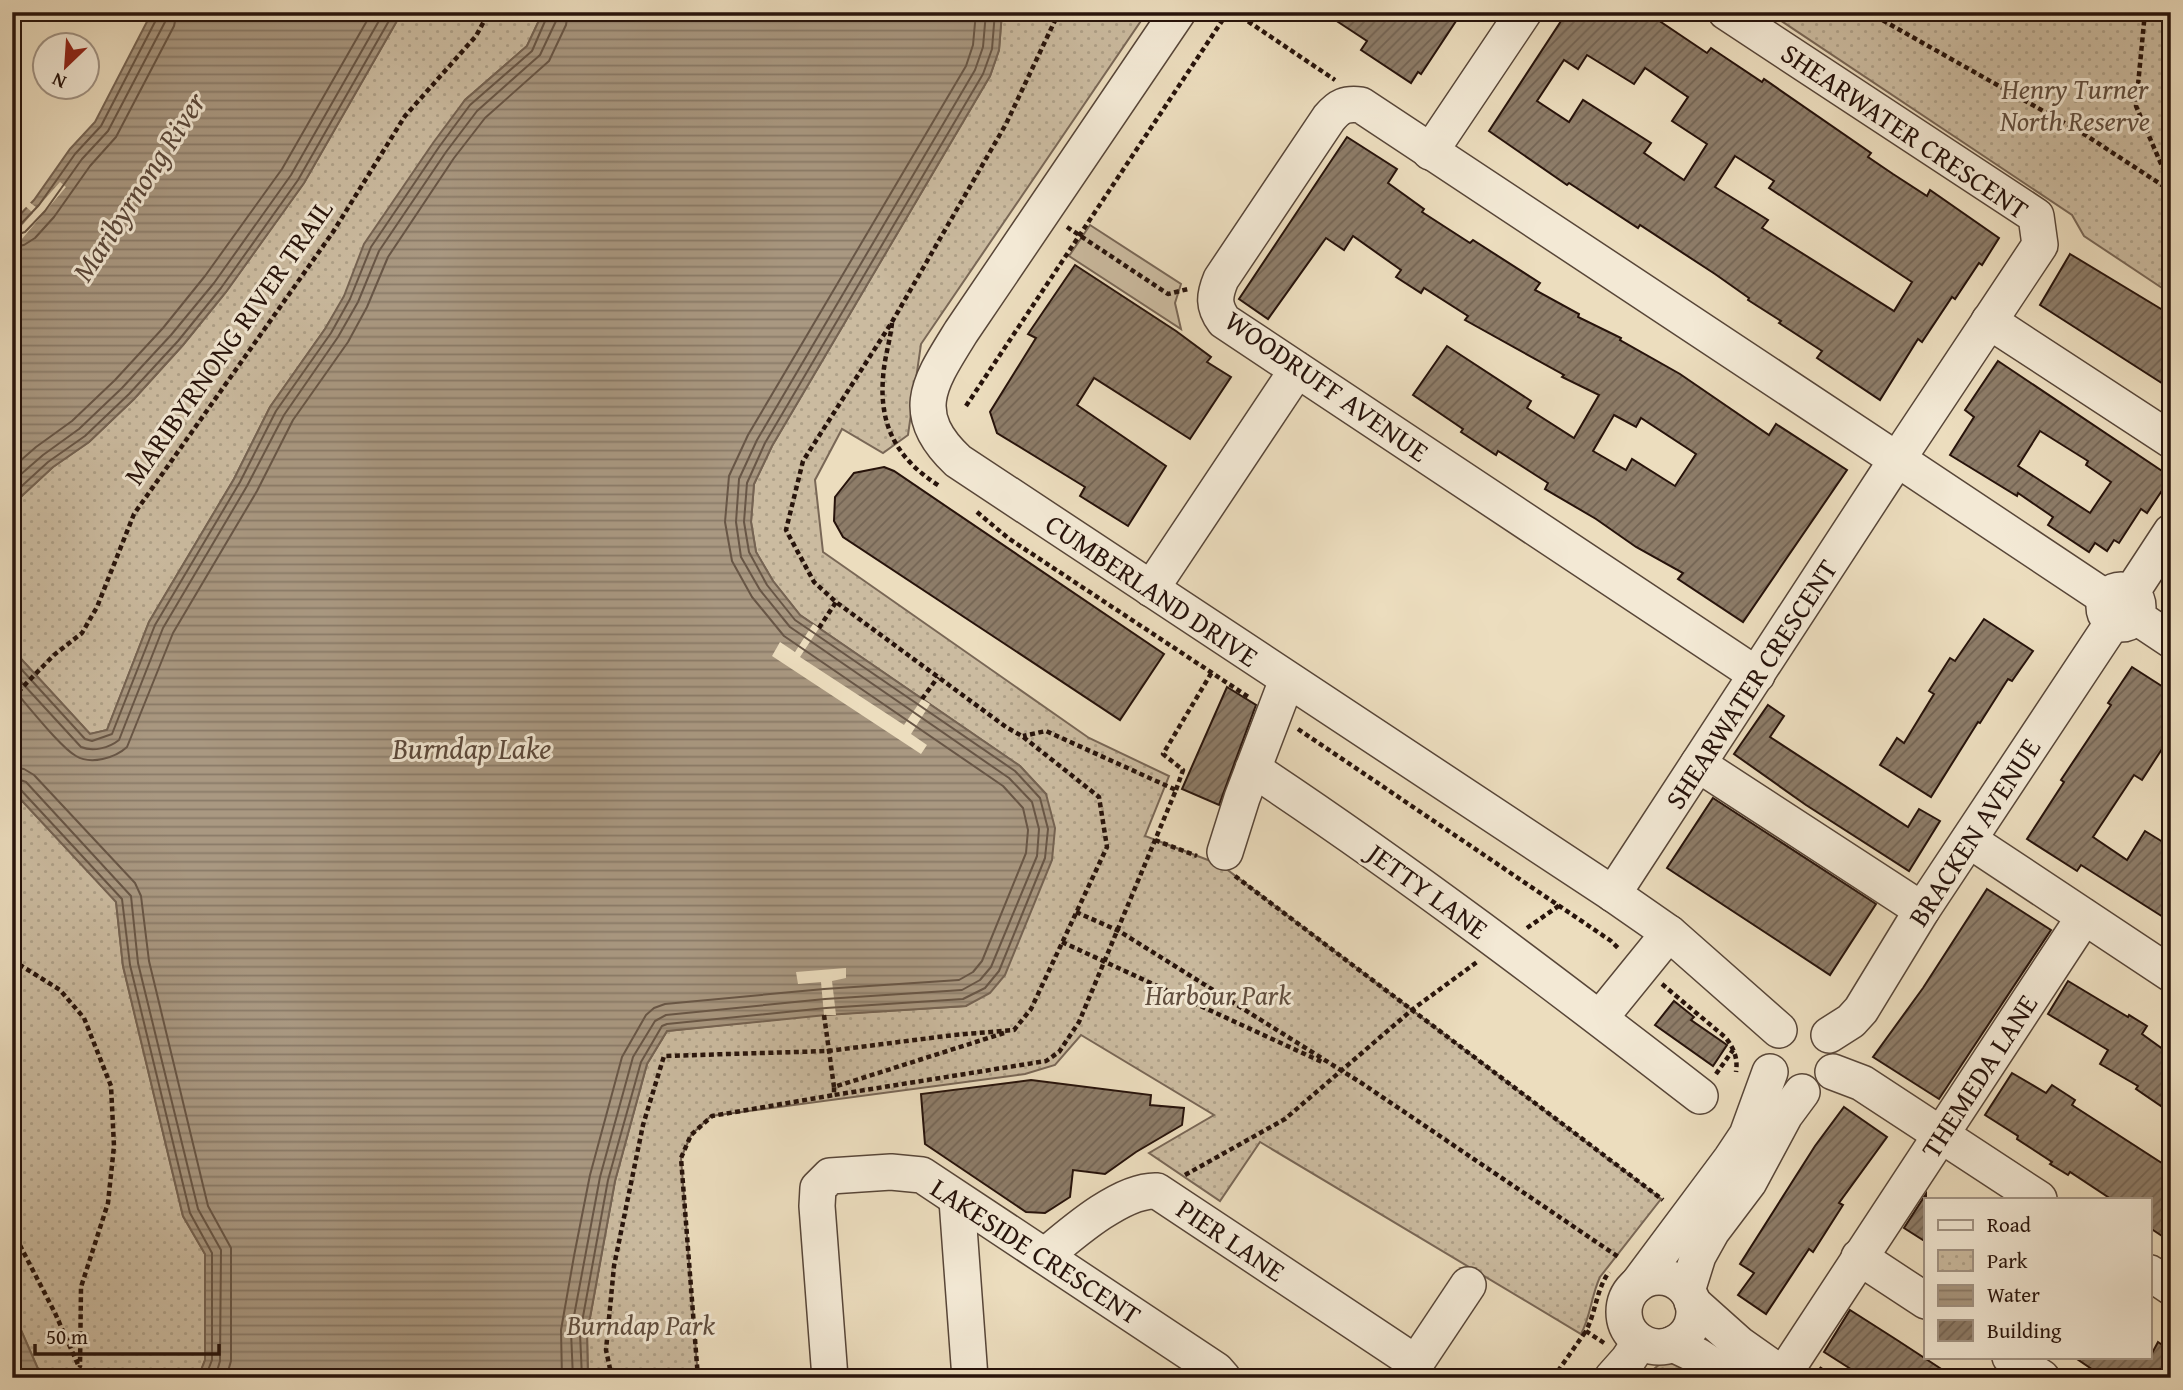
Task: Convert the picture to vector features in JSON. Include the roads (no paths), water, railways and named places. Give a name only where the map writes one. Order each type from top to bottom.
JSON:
[{"type":"street","name":"CUMBERLAND DRIVE","points":[[1178,12],[935,374],[929,397],[929,420],[939,444],[958,461],[1669,933],[1779,1030]]},
{"type":"street","points":[[1524,12],[1430,152],[2171,640]]},
{"type":"street","name":"SHEARWATER CRESCENT","points":[[1613,894],[2040,244],[2036,216],[1726,12]]},
{"type":"street","name":"WOODRUFF AVENUE","points":[[1430,152],[1361,105],[1349,103],[1337,108],[1221,279],[1215,300],[1217,311],[1224,321],[1757,675]]},
{"type":"street","points":[[1989,321],[2171,440]]},
{"type":"street","points":[[1151,589],[1297,370]]},
{"type":"street","name":"BRACKEN AVENUE","points":[[1829,1035],[1851,1021],[1861,1010],[1922,910],[2171,532]]},
{"type":"street","points":[[1218,861],[1287,680]]},
{"type":"street","points":[[1698,764],[1922,910]]},
{"type":"street","name":"JETTY LANE","points":[[1253,769],[1342,828],[1600,1018],[1700,1096]]},
{"type":"street","points":[[1969,839],[2171,974]]},
{"type":"street","name":"THEMEDA LANE","points":[[1785,1376],[1859,1257],[2084,917]]},
{"type":"street","points":[[1600,1018],[1669,933]]},
{"type":"street","points":[[1804,1021],[1816,1024],[1829,1035],[1835,1045],[1837,1058],[1833,1072],[1826,1082],[1816,1089],[1802,1092],[1779,1084],[1770,1072],[1767,1060],[1767,1048],[1779,1030],[1789,1024],[1804,1021]]},
{"type":"street","points":[[1732,1378],[1698,1356],[1631,1333],[1625,1323],[1624,1311],[1629,1293],[1628,1271],[1741,1143],[1770,1072]]},
{"type":"street","points":[[1833,1072],[1862,1083],[2037,1198]]},
{"type":"street","points":[[1612,1378],[1628,1360],[1657,1343],[1683,1337],[1690,1327],[1694,1314],[1689,1296],[1698,1255],[1712,1231],[1749,1182],[1785,1115],[1802,1092]]},
{"type":"street","name":"LAKESIDE CRESCENT","points":[[830,1378],[817,1206],[818,1188],[830,1176],[891,1172],[922,1175],[1216,1370],[1223,1378]]},
{"type":"street","name":"PIER LANE","points":[[1045,1256],[1077,1228],[1131,1195],[1145,1190],[1157,1191],[1412,1371],[1468,1285]]},
{"type":"street","points":[[957,1200],[972,1376]]},
{"type":"street","points":[[1859,1257],[1924,1300]]},
{"type":"street","points":[[1628,1271],[1648,1279],[1660,1277],[1678,1283],[1739,1344],[1785,1376]]},
{"type":"street","points":[[2152,1274],[2171,1287]]},
{"type":"street","points":[[2012,1358],[2042,1378]]},
{"type":"water","name":"Maribyrnong River","points":[[152,12],[402,12],[304,183],[226,292],[134,399],[89,442],[53,467],[12,505],[12,223],[34,200],[70,149],[95,122]]},
{"type":"water","name":"Burndap Lake","points":[[543,12],[1002,12],[999,50],[990,76],[772,446],[754,484],[751,522],[756,552],[773,581],[800,615],[1020,766],[1046,794],[1055,828],[1052,860],[1005,975],[990,993],[966,1006],[826,1015],[667,1031],[647,1064],[615,1181],[587,1334],[588,1378],[198,1378],[205,1360],[205,1254],[183,1216],[123,966],[116,902],[12,790],[12,649],[90,734],[107,730],[149,622],[234,479],[270,407],[325,329],[344,296],[364,244],[465,100],[527,46]]},
{"type":"water","points":[[12,1310],[14,1314],[42,1378],[12,1378]]},
{"type":"park label","name":"Henry Turner North Reserve","points":[[2075,105]]},
{"type":"park label","name":"Harbour Park","points":[[1218,995]]},
{"type":"park label","name":"Burndap Park","points":[[641,1325]]}]
